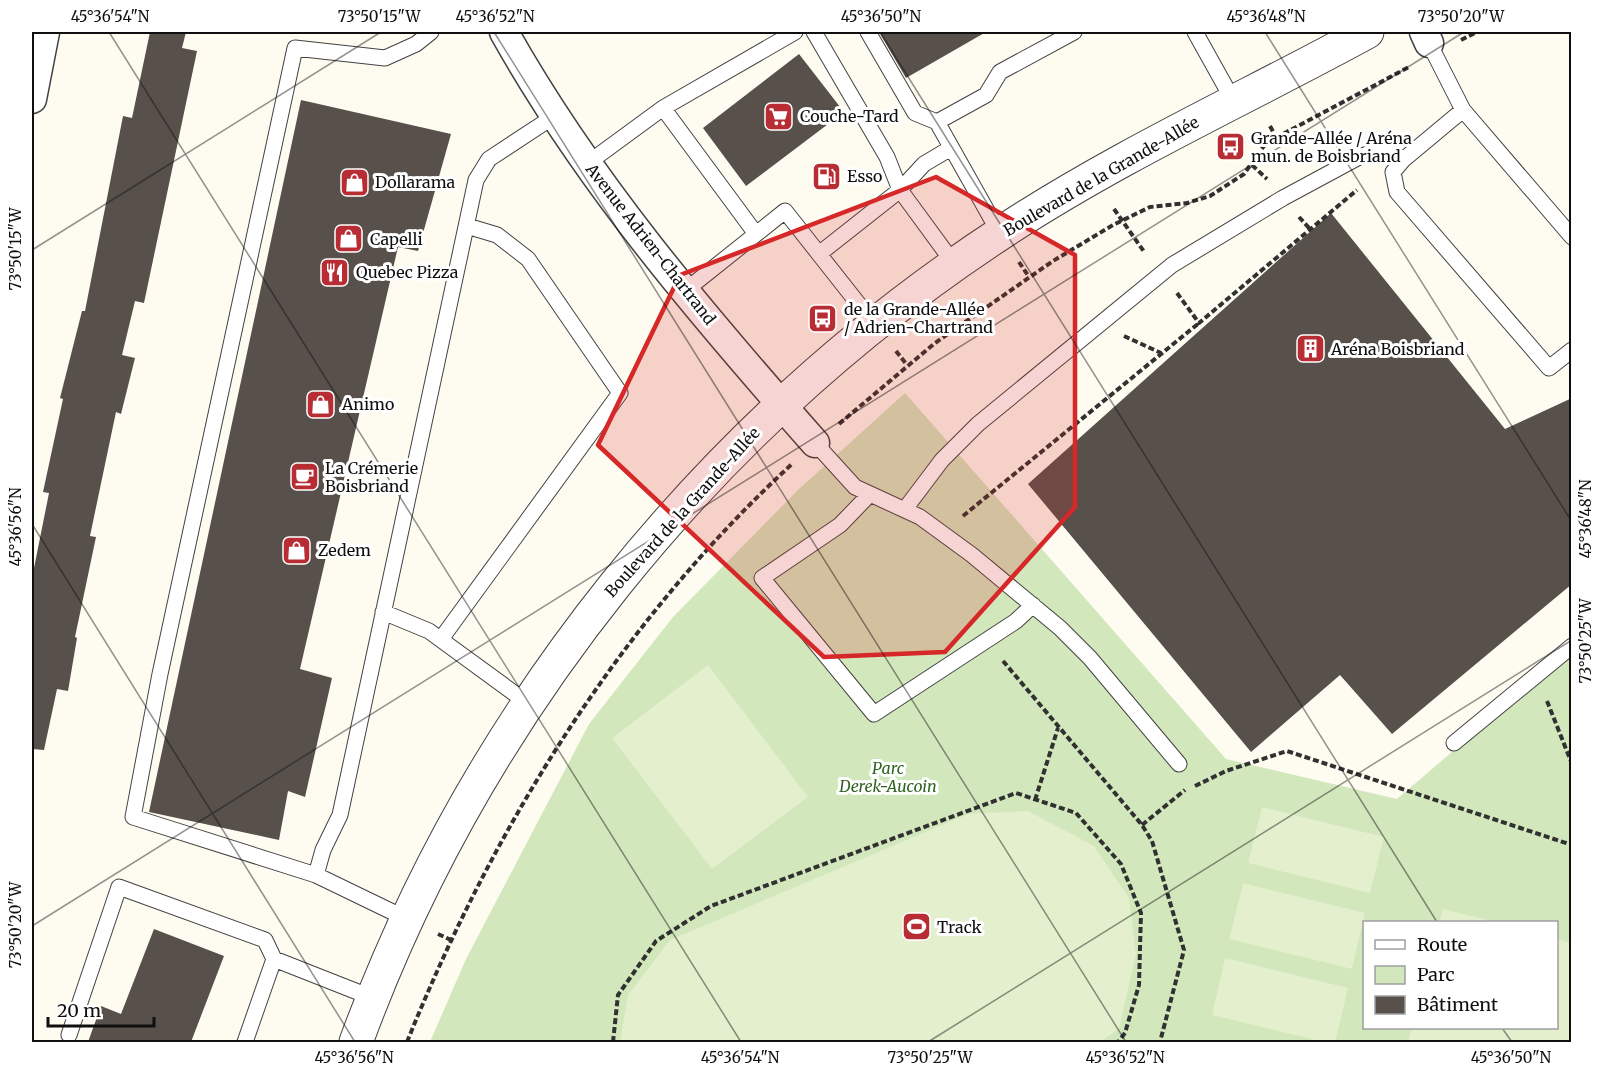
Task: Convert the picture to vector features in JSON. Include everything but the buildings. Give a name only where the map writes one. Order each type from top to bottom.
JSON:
[{"type":"street","points":[[32,99],[45,32]]},
{"type":"street","name":"Avenue Adrien-Chartrand","points":[[504,32],[556,115],[627,217],[781,405],[815,443]]},
{"type":"street","name":"Boulevard de la Grande-Allée","points":[[356,1042],[407,920],[455,825],[529,704],[594,613],[649,544],[781,405],[875,325],[1000,234],[1065,193],[1367,32]]},
{"type":"lane","points":[[407,920],[316,875],[133,817],[159,674],[295,48],[385,58],[416,44],[431,32]]},
{"type":"lane","points":[[588,163],[663,108],[795,32]]},
{"type":"lane","points":[[814,32],[887,157],[900,190],[955,265]]},
{"type":"lane","points":[[868,32],[915,113],[937,122],[1000,234]]},
{"type":"lane","points":[[937,122],[986,95],[1000,72],[1074,32]]},
{"type":"lane","points":[[1195,32],[1234,102]]},
{"type":"lane","points":[[1426,37],[1463,110],[1572,237]]},
{"type":"lane","points":[[663,108],[756,234]]},
{"type":"lane","points":[[1463,110],[1403,160],[1393,172],[1397,192],[1549,368],[1572,350]]},
{"type":"lane","points":[[316,875],[325,844],[340,815],[481,168],[489,159],[556,115]]},
{"type":"lane","points":[[819,254],[900,190],[924,164],[951,148]]},
{"type":"lane","points":[[905,508],[930,474],[965,436],[1172,265],[1283,198],[1361,156],[1383,150],[1390,151],[1403,160]]},
{"type":"lane","points":[[686,290],[785,211],[875,325]]},
{"type":"lane","points":[[441,639],[620,393],[528,259],[497,235],[467,226]]},
{"type":"lane","points":[[815,443],[855,487],[868,495],[905,508],[972,555],[1033,605],[1090,658],[1179,764]]},
{"type":"lane","points":[[868,495],[840,525],[762,578],[874,714],[1016,621],[1033,605]]},
{"type":"lane","points":[[383,612],[413,623],[441,639],[529,704]]},
{"type":"lane","points":[[1454,743],[1572,646]]},
{"type":"lane","points":[[69,1035],[119,887],[265,940],[274,959],[373,998]]},
{"type":"lane","points":[[245,1042],[274,959]]},
{"type":"path","points":[[1459,41],[1477,32]]},
{"type":"path","points":[[838,424],[893,376],[1015,286],[1121,221],[1160,204],[1187,203],[1210,196],[1244,174],[1266,143],[1408,68]]},
{"type":"path","points":[[1270,126],[1276,137]]},
{"type":"path","points":[[982,500],[1199,323],[1361,186]]},
{"type":"path","points":[[1114,209],[1148,256]]},
{"type":"path","points":[[1177,293],[1199,323]]},
{"type":"path","points":[[1098,325],[1161,353]]},
{"type":"path","points":[[407,1042],[440,964],[482,876],[567,732],[669,595],[746,509],[791,465]]},
{"type":"path","points":[[986,640],[1142,825],[1152,841],[1184,950],[1160,1042]]},
{"type":"path","points":[[1546,698],[1572,764]]},
{"type":"path","points":[[1035,800],[1058,728]]},
{"type":"path","points":[[1142,825],[1178,794],[1226,771],[1287,751],[1572,845]]},
{"type":"path","points":[[613,1042],[618,995],[656,941],[711,906],[1016,793],[1076,813],[1121,864],[1141,913],[1139,985],[1125,1033],[1118,1042]]},
{"type":"highlighted area","points":[[936,177],[1075,255],[1075,507],[945,652],[824,657],[598,445],[680,275]]},
{"type":"green space","name":"Parc Derek-Aucoin","points":[[905,393],[1226,759],[1397,799],[1571,650],[1571,1042],[430,1042],[466,959],[589,724],[673,617],[798,490]]},
{"type":"green space","points":[[708,665],[808,797],[712,869],[612,738]]},
{"type":"green space","points":[[1262,807],[1384,837],[1370,893],[1248,863]]},
{"type":"green space","name":"Track","points":[[1028,811],[1094,846],[1129,898],[1136,954],[1119,1029],[1100,1042],[620,1042],[628,995],[670,940],[968,814]]},
{"type":"green space","points":[[1243,883],[1365,913],[1352,969],[1229,939]]},
{"type":"green space","points":[[1443,909],[1492,921],[1439,921]]},
{"type":"green space","points":[[1558,939],[1571,943],[1571,1042],[1408,1042],[1412,1029],[1558,1029]]},
{"type":"green space","points":[[1225,958],[1348,988],[1335,1042],[1324,1042],[1212,1015]]},
{"type":"place","name":"Couche-Tard","points":[[779,116]]},
{"type":"place","name":"Grande-Allée / Aréna mun. de Boisbriand","points":[[1230,147]]},
{"type":"place","name":"Esso","points":[[826,176]]},
{"type":"place","name":"Dollarama","points":[[354,182]]},
{"type":"place","name":"Capelli","points":[[349,239]]},
{"type":"place","name":"Quebec Pizza","points":[[335,272]]},
{"type":"place","name":"de la Grande-Allée / Adrien-Chartrand","points":[[823,318]]},
{"type":"place","name":"Aréna Boisbriand","points":[[1310,349]]},
{"type":"place","name":"Animo","points":[[321,404]]},
{"type":"place","name":"La Crémerie Boisbriand","points":[[304,477]]},
{"type":"place","name":"Zedem","points":[[297,550]]},
{"type":"place","name":"Track","points":[[916,927]]}]
